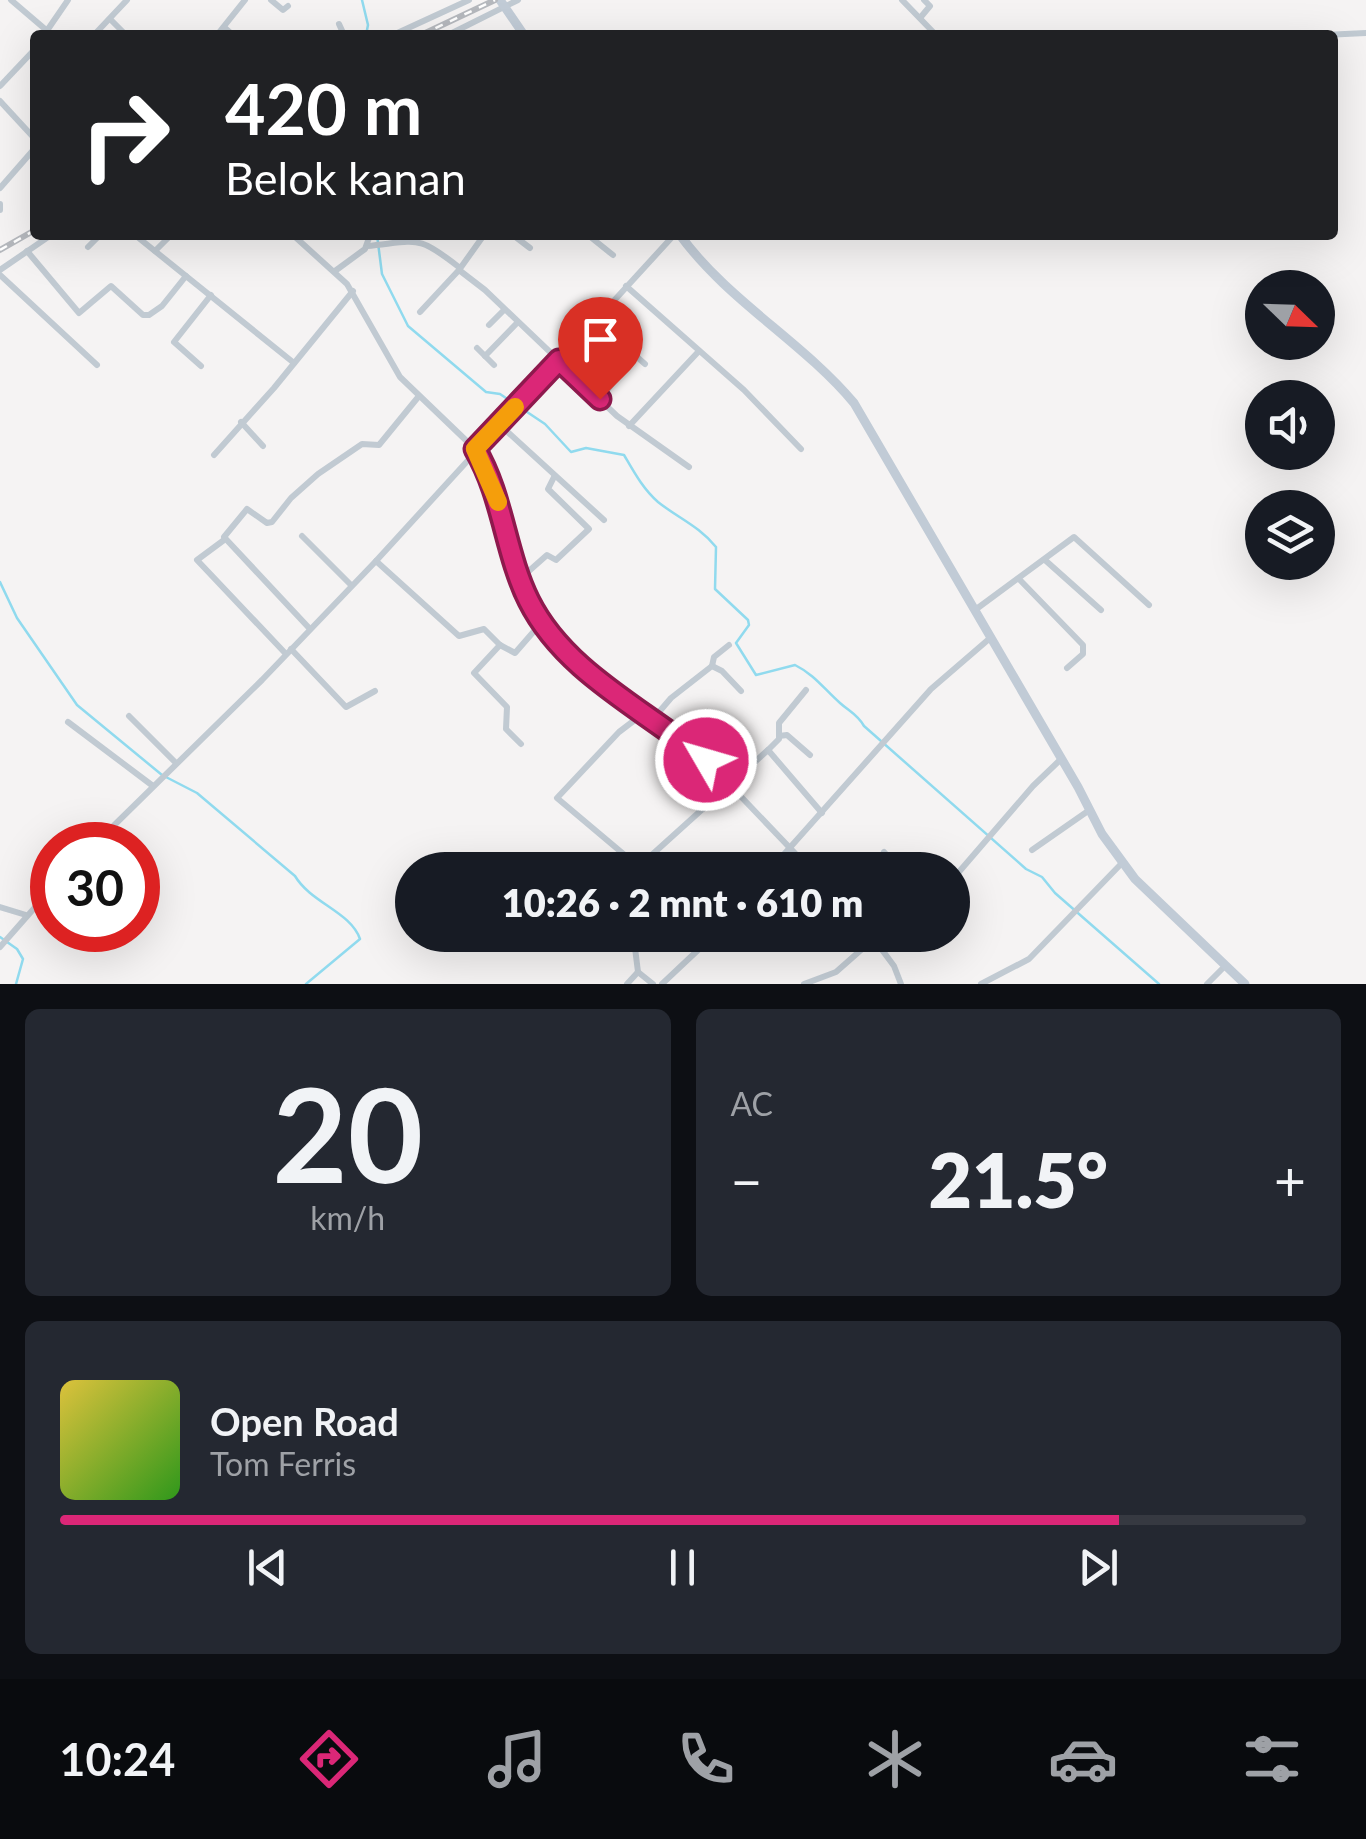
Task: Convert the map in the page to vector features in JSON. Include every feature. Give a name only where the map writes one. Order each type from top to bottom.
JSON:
[{"type":"street","points":[[11,0],[44,30]]},
{"type":"street","points":[[49,30],[68,0]]},
{"type":"street","points":[[99,30],[127,0]]},
{"type":"street","points":[[227,30],[224,28],[245,0]]},
{"type":"street","points":[[271,0],[283,10],[288,6]]},
{"type":"street","points":[[403,30],[469,0]]},
{"type":"street","points":[[463,30],[502,3],[518,0]]},
{"type":"street","points":[[902,0],[931,30]]},
{"type":"street","points":[[920,18],[930,2]]},
{"type":"street","points":[[502,3],[521,30]]},
{"type":"street","points":[[110,19],[121,30]]},
{"type":"street","points":[[339,24],[342,30]]},
{"type":"street","points":[[1338,34],[1366,32]]},
{"type":"street","points":[[0,86],[30,54]]},
{"type":"street","points":[[0,100],[30,133]]},
{"type":"street","points":[[0,188],[30,154]]},
{"type":"street","points":[[44,240],[0,272],[96,365]]},
{"type":"street","points":[[88,247],[95,240]]},
{"type":"street","points":[[140,240],[294,363]]},
{"type":"street","points":[[154,252],[166,240]]},
{"type":"street","points":[[299,240],[353,291],[396,372],[475,449],[501,509],[521,578],[542,622],[578,664],[730,783],[795,852]]},
{"type":"street","points":[[370,240],[370,246]]},
{"type":"street","points":[[335,271],[383,240]]},
{"type":"street","points":[[418,240],[460,269],[629,426],[689,467]]},
{"type":"street","points":[[420,312],[480,240]]},
{"type":"street","points":[[520,240],[530,248]]},
{"type":"street","points":[[594,240],[612,255]]},
{"type":"street","points":[[117,822],[376,561],[475,449],[672,240]]},
{"type":"street","points":[[682,240],[738,298],[833,378],[854,404],[1088,811],[1122,863],[1245,984]]},
{"type":"street","points":[[27,251],[79,313]]},
{"type":"street","points":[[71,322],[111,286],[143,315],[148,315],[162,306],[186,276]]},
{"type":"street","points":[[626,286],[744,390],[801,449]]},
{"type":"street","points":[[214,454],[353,291]]},
{"type":"street","points":[[201,366],[174,342],[211,295]]},
{"type":"street","points":[[489,325],[504,310]]},
{"type":"street","points":[[596,321],[645,364]]},
{"type":"street","points":[[485,356],[517,323]]},
{"type":"street","points":[[476,348],[494,365]]},
{"type":"street","points":[[629,426],[699,351]]},
{"type":"street","points":[[600,399],[636,355]]},
{"type":"street","points":[[375,691],[346,707],[197,560],[224,539],[247,509],[267,523],[272,522],[318,474],[362,444],[378,445],[419,396]]},
{"type":"street","points":[[241,422],[263,446]]},
{"type":"street","points":[[500,425],[604,520]]},
{"type":"street","points":[[521,578],[547,555],[556,560],[590,529],[547,488],[554,477]]},
{"type":"street","points":[[302,536],[351,584]]},
{"type":"street","points":[[974,610],[1045,560],[1070,537],[1076,537],[1149,605]]},
{"type":"street","points":[[224,539],[310,629]]},
{"type":"street","points":[[1045,560],[1100,610]]},
{"type":"street","points":[[376,561],[456,635],[481,628],[500,645],[517,653],[542,622]]},
{"type":"street","points":[[1020,579],[1084,645],[1083,654],[1067,668]]},
{"type":"street","points":[[786,852],[930,689],[989,639]]},
{"type":"street","points":[[652,719],[671,698],[712,666],[714,657],[730,644]]},
{"type":"street","points":[[500,645],[474,673],[507,707],[506,729],[522,744]]},
{"type":"street","points":[[712,666],[742,691]]},
{"type":"street","points":[[780,736],[778,724],[806,690]]},
{"type":"street","points":[[619,852],[557,798],[619,732],[644,713]]},
{"type":"street","points":[[129,716],[176,762]]},
{"type":"street","points":[[68,722],[153,786]]},
{"type":"street","points":[[655,852],[780,736],[788,735],[810,755]]},
{"type":"street","points":[[768,750],[822,812]]},
{"type":"street","points":[[970,860],[1060,760]]},
{"type":"street","points":[[1032,850],[1088,811]]},
{"type":"street","points":[[982,984],[1029,959],[1122,863]]},
{"type":"street","points":[[0,907],[26,915]]},
{"type":"street","points":[[4,943],[30,911]]},
{"type":"street","points":[[636,952],[638,972],[653,984]]},
{"type":"street","points":[[662,984],[696,952]]},
{"type":"street","points":[[804,984],[836,972],[857,952]]},
{"type":"street","points":[[885,952],[901,984]]},
{"type":"street","points":[[1207,984],[1224,966]]},
{"type":"street","points":[[627,984],[638,972]]},
{"type":"waterway","points":[[362,0],[367,30]]},
{"type":"waterway","points":[[378,240],[382,274],[408,326],[486,392],[500,394],[545,424],[571,452],[586,448],[624,455],[653,497],[716,547],[715,589],[748,620],[749,625],[736,643],[756,675],[795,665],[808,673],[1159,984]]},
{"type":"waterway","points":[[0,582],[17,618],[77,705],[162,775],[197,793],[355,930],[360,939],[306,984]]},
{"type":"waterway","points":[[0,937],[17,949],[23,959],[16,984]]},
{"type":"railway","points":[[432,30],[495,0]]},
{"type":"railway","points":[[0,250],[30,233]]},
{"type":"slow traffic","points":[[498,502],[475,449],[515,407]]},
{"type":"route","points":[[600,399],[559,360],[475,449],[501,509],[525,591],[558,644],[578,664],[706,760]]}]
